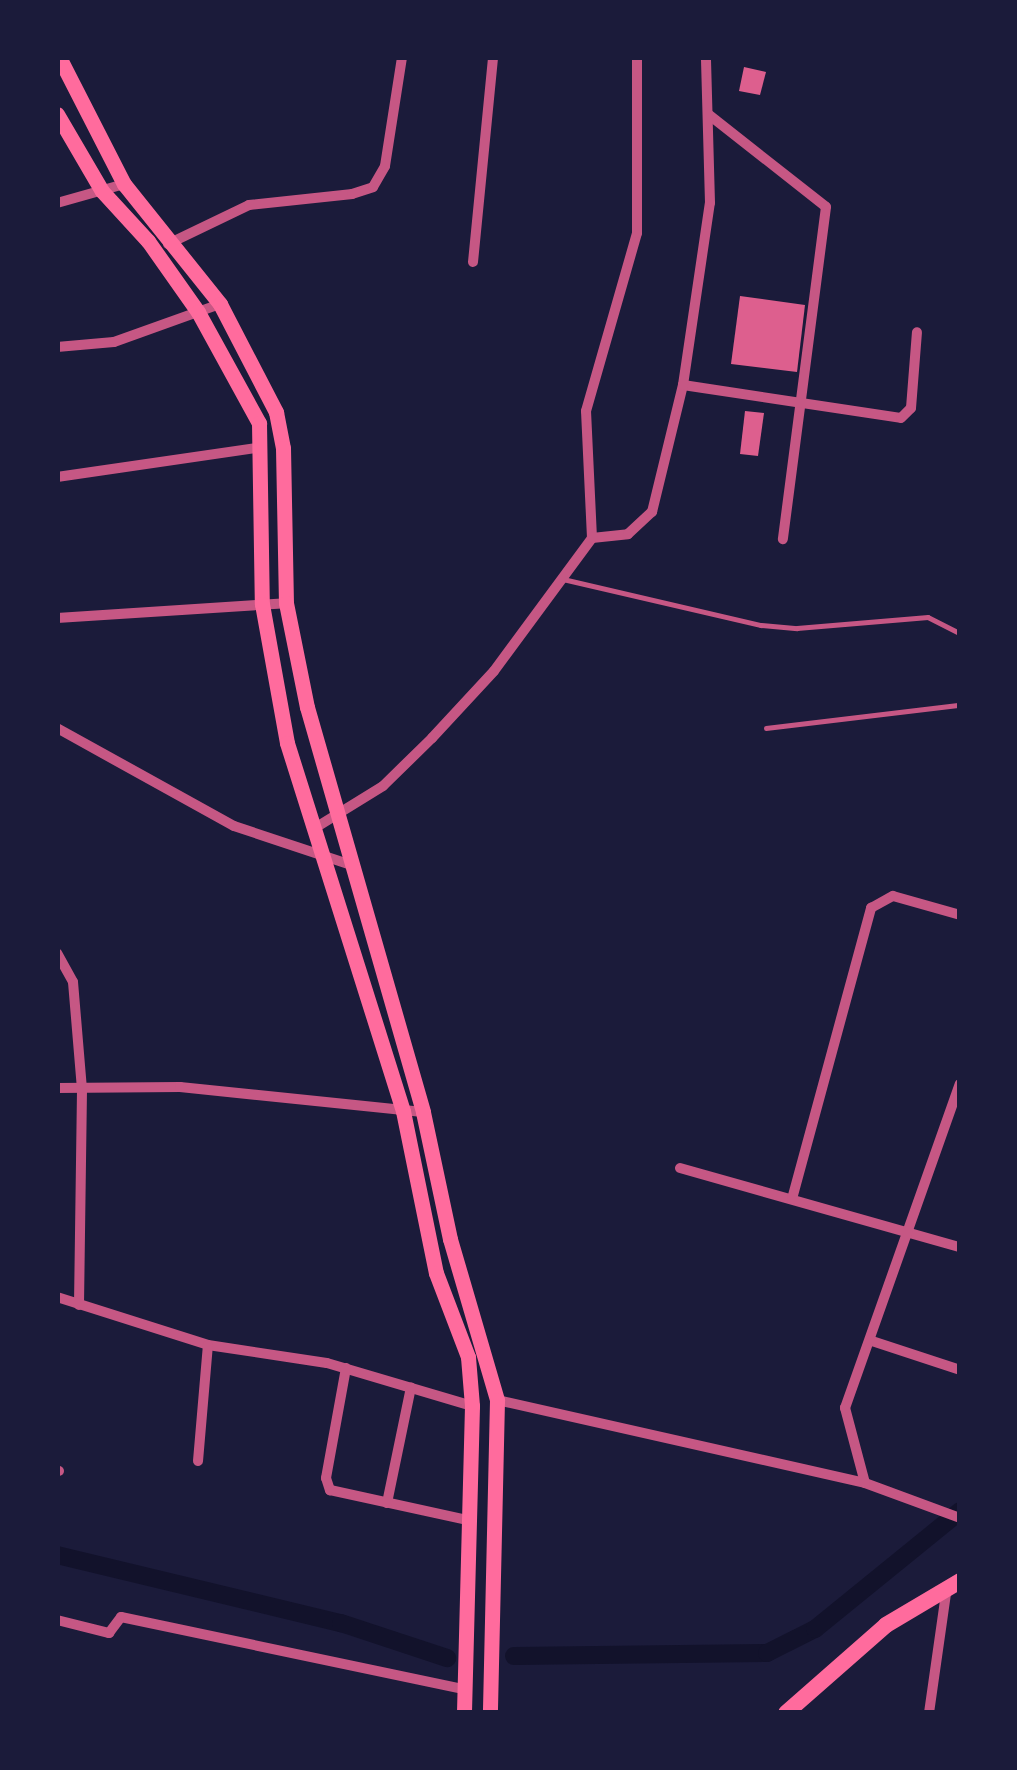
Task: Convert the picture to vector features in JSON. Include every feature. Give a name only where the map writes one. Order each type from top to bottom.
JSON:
[{"type":"highway","points":[[786,1713],[886,1624],[953,1584]]},
{"type":"main road","points":[[59,57],[124,184],[220,304],[276,412],[283,448],[286,603],[307,707],[423,1112],[450,1239],[497,1400],[490,1713]]},
{"type":"main road","points":[[57,114],[102,191],[154,250],[251,400],[262,446],[262,604],[287,742],[403,1111],[436,1273],[467,1357],[472,1406],[464,1713]]},
{"type":"street","points":[[154,250],[249,206],[352,194],[373,187],[385,166],[402,57]]},
{"type":"street","points":[[473,262],[493,57]]},
{"type":"street","points":[[315,828],[339,818],[383,786],[431,738],[494,671],[592,538],[586,411],[640,218],[638,57]]},
{"type":"street","points":[[592,538],[628,534],[652,512],[683,385],[710,203],[706,57]]},
{"type":"street","points":[[708,114],[826,208],[783,539]]},
{"type":"street","points":[[57,203],[124,184]]},
{"type":"street","points":[[57,346],[114,342],[220,304]]},
{"type":"street","points":[[683,385],[907,416],[917,332]]},
{"type":"street","points":[[57,477],[262,446]]},
{"type":"street","points":[[57,618],[286,603]]},
{"type":"street","points":[[57,728],[234,826],[354,866]]},
{"type":"street","points":[[791,1198],[871,908],[893,896],[960,915]]},
{"type":"street","points":[[57,953],[74,982],[82,1090],[79,1305]]},
{"type":"street","points":[[865,1483],[845,1408],[955,1118],[960,1084]]},
{"type":"street","points":[[57,1088],[180,1087],[423,1112]]},
{"type":"street","points":[[680,1168],[960,1247]]},
{"type":"street","points":[[57,1298],[208,1345],[346,1368],[472,1406]]},
{"type":"street","points":[[872,1341],[960,1370]]},
{"type":"street","points":[[198,1461],[208,1345]]},
{"type":"street","points":[[346,1368],[326,1485],[468,1520]]},
{"type":"street","points":[[387,1503],[411,1387]]},
{"type":"street","points":[[497,1400],[865,1483],[960,1518]]},
{"type":"street","points":[[929,1713],[953,1584]]},
{"type":"street","points":[[57,1620],[109,1633],[121,1617],[464,1689]]},
{"type":"lane","points":[[563,579],[761,625],[797,628],[928,617],[960,633]]},
{"type":"lane","points":[[766,728],[960,705]]},
{"type":"building","points":[[744,67],[766,72],[760,95],[739,91]]},
{"type":"building","points":[[740,296],[805,305],[797,372],[731,364]]},
{"type":"building","points":[[745,411],[764,413],[758,456],[740,454]]},
{"type":"waterway","points":[[514,1656],[767,1653],[815,1629],[960,1511]]},
{"type":"waterway","points":[[57,1555],[341,1623],[447,1658]]}]
